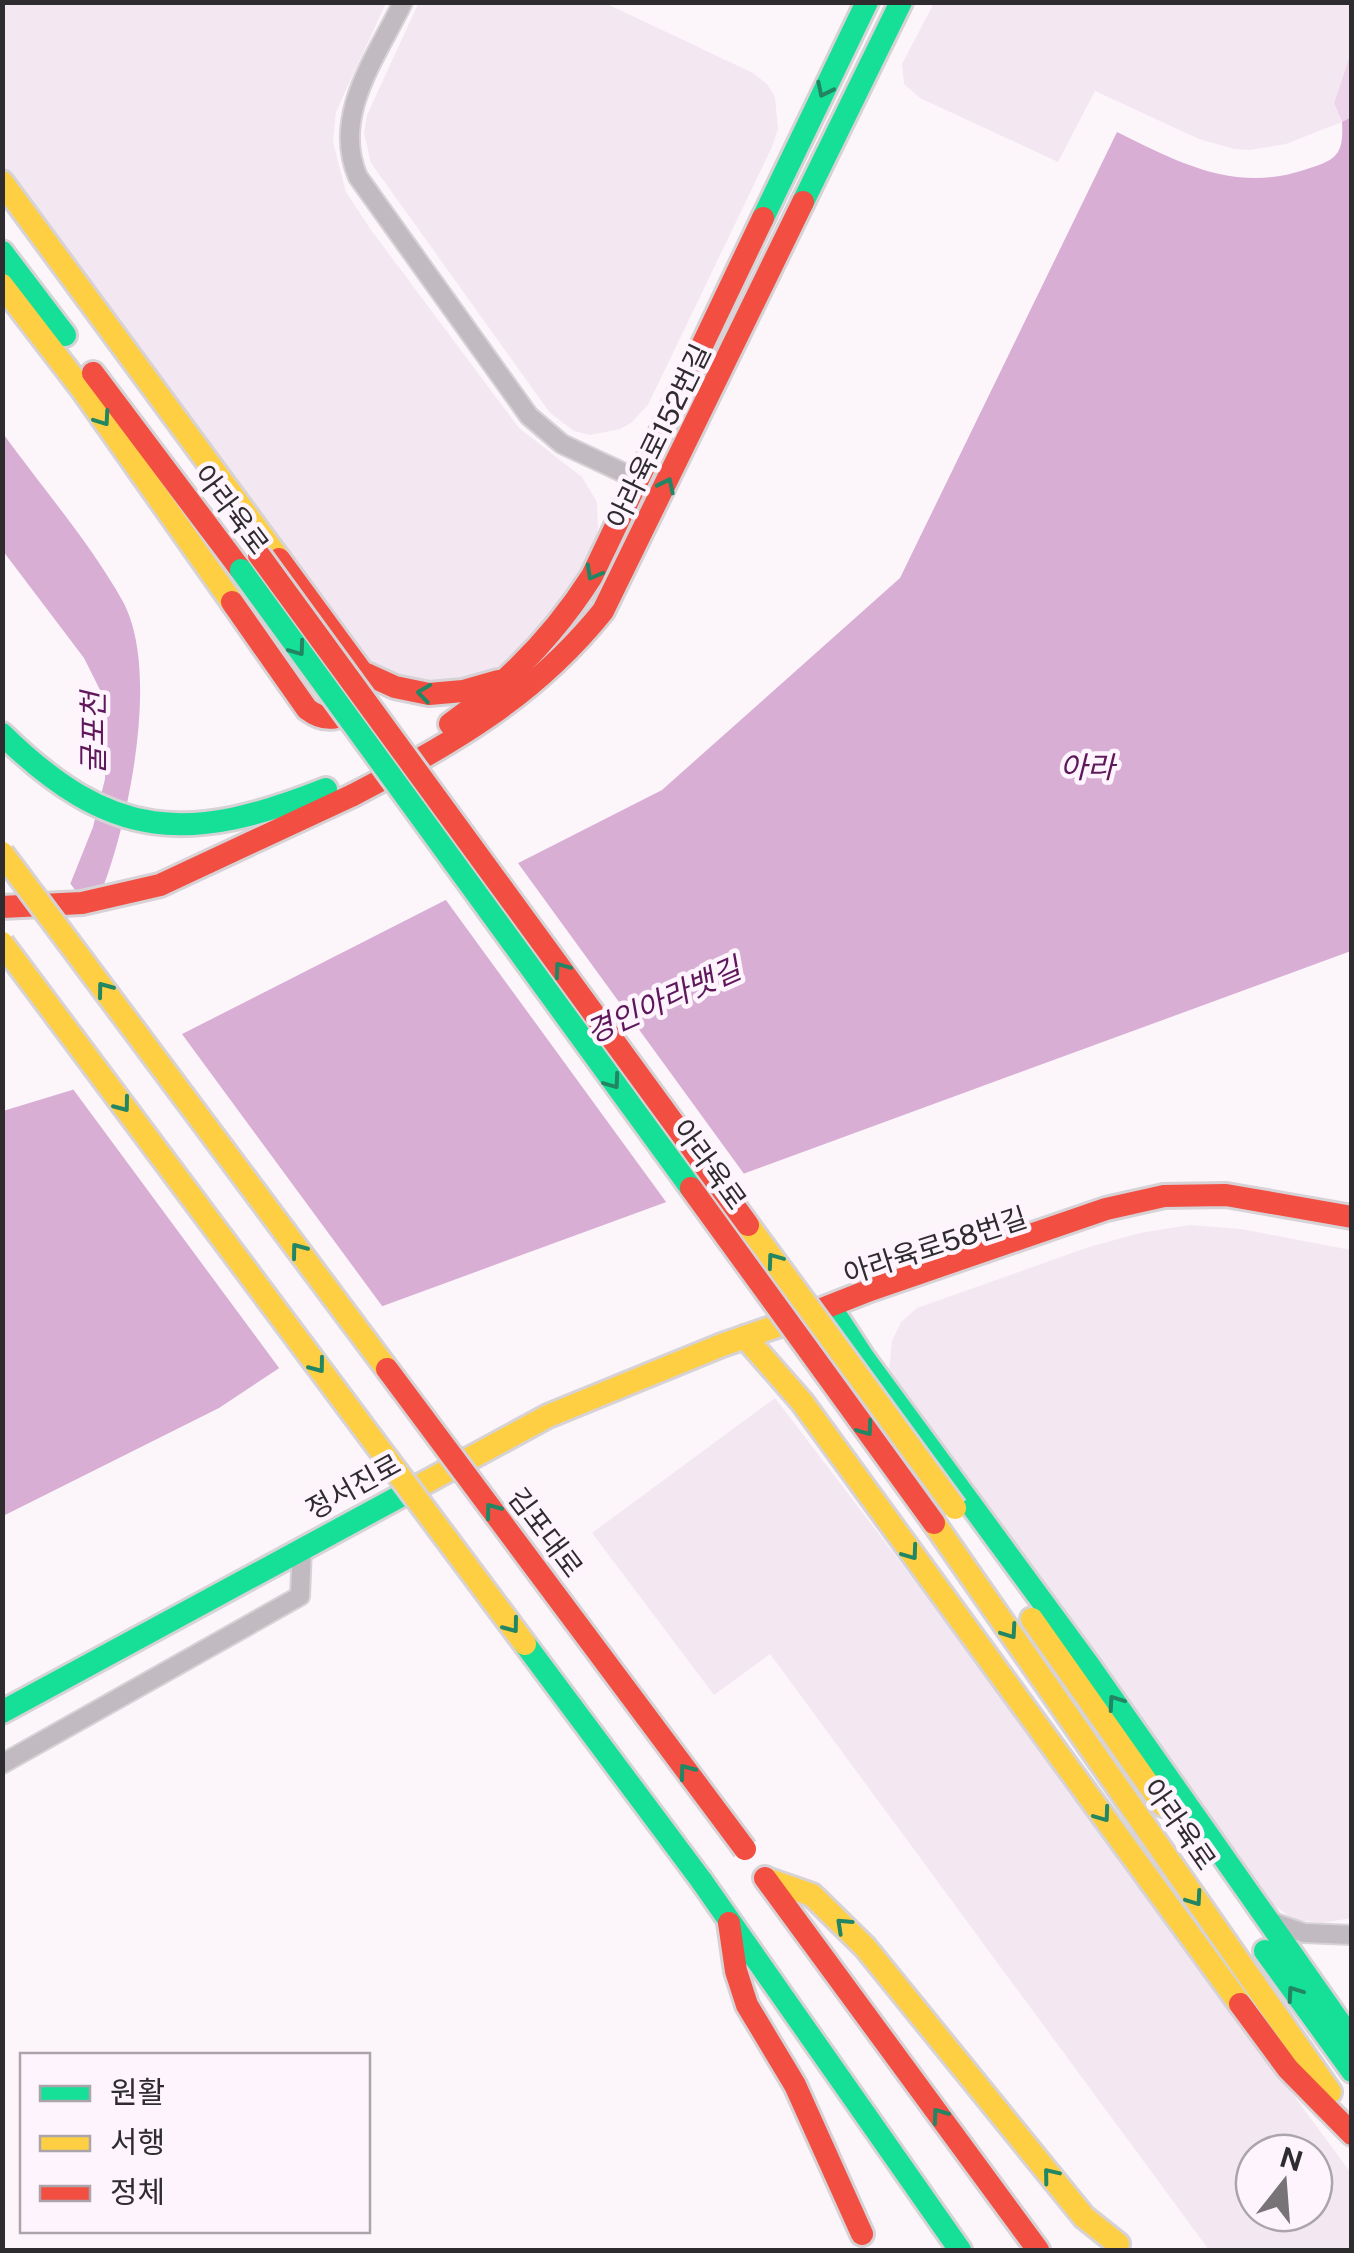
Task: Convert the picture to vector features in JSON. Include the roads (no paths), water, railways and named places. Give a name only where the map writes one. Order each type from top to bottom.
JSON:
[{"type":"main road","name":"아라육로152번길","points":[[348,789],[494,693],[560,626],[581,596],[866,2]]},
{"type":"main road","name":"아라육로152번길","points":[[348,789],[460,739],[514,704],[562,660],[603,611],[901,2]]},
{"type":"main road","points":[[2,182],[362,672],[378,682],[420,693],[459,694],[518,672]]},
{"type":"main road","name":"아라육로","points":[[2,211],[934,1523],[1352,2122]]},
{"type":"main road","name":"아라육로","points":[[2,252],[250,563],[955,1508],[1352,2072]]},
{"type":"main road","points":[[2,285],[82,388],[306,709],[320,720],[343,716],[361,699],[363,674],[352,654]]},
{"type":"main road","points":[[2,734],[52,781],[102,808],[151,824],[233,822],[348,789]]},
{"type":"main road","points":[[2,906],[49,908],[132,894],[207,866],[348,789]]},
{"type":"main road","name":"김포대로","points":[[2,853],[745,1849],[1038,2250]]},
{"type":"main road","points":[[2,942],[728,1915],[960,2250]]},
{"type":"main road","name":"아라육로58번길","points":[[832,1308],[870,1290],[1134,1202],[1199,1194],[1226,1195],[1352,1218]]},
{"type":"main road","name":"아라육로58번길","points":[[832,1308],[877,1302],[1113,1220],[1156,1210],[1226,1206],[1352,1230]]},
{"type":"main road","points":[[832,1308],[862,1357],[1088,1664],[1352,2040]]},
{"type":"main road","name":"정서진로","points":[[2,1712],[548,1416],[745,1337],[832,1308]]},
{"type":"main road","points":[[745,1337],[802,1402],[1288,2069],[1352,2134]]},
{"type":"main road","points":[[802,1402],[815,1379],[862,1357]]},
{"type":"main road","points":[[766,1878],[812,1894],[855,1937],[1084,2216],[1118,2244]]},
{"type":"main road","points":[[728,1915],[736,1971],[747,2004],[795,2084],[862,2234]]},
{"type":"street","points":[[404,2],[362,85],[351,116],[349,148],[358,177],[529,416],[562,444],[639,480]]},
{"type":"street","points":[[2,1764],[300,1596],[302,1548]]},
{"type":"street","points":[[1264,1918],[1304,1933],[1352,1935]]},
{"type":"water","name":"아라","points":[[1351,117],[1351,951],[361,1314],[219,1408],[3,1516],[3,1111],[72,1090],[662,790],[900,578],[1117,132],[1207,171],[1254,178],[1304,170],[1331,159],[1339,149],[1342,122]]},
{"type":"water","points":[[2,432],[110,579],[133,629],[139,664],[137,745],[122,825],[102,890],[16,945],[64,896],[71,882],[93,827],[105,779],[106,727],[102,694],[84,658],[3,551]]},
{"type":"water label","name":"굴포천","points":[[93,733]]},
{"type":"water label","name":"경인아라뱃길","points":[[663,1000]]}]
